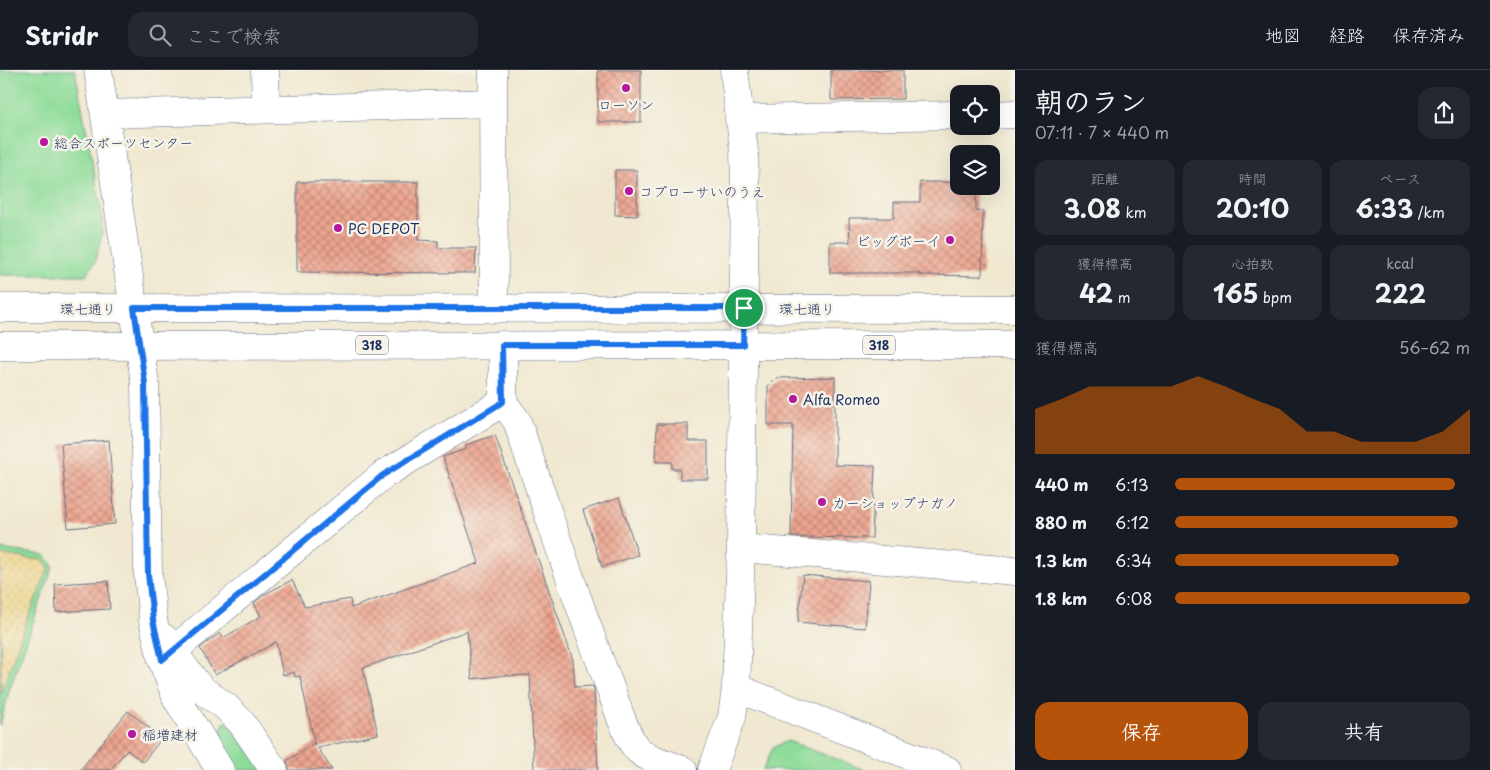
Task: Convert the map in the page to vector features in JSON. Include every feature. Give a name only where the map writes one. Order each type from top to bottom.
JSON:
[{"type":"street","points":[[98,70],[145,383],[148,574],[153,620],[167,656],[177,699],[220,770]]},
{"type":"street","points":[[265,70],[266,109]]},
{"type":"street","points":[[493,70],[494,309]]},
{"type":"street","points":[[733,770],[732,717],[736,688],[740,548],[746,180],[734,70]]},
{"type":"street","points":[[106,114],[493,103]]},
{"type":"street","points":[[1000,115],[1015,114]]},
{"type":"street","points":[[739,119],[950,115]]},
{"type":"street","name":"環七通り","points":[[0,308],[1015,309]]},
{"type":"street","points":[[502,345],[503,402],[517,421],[592,640],[633,743],[646,755],[683,770],[732,717]]},
{"type":"street","name":"318","points":[[0,346],[1015,345]]},
{"type":"street","points":[[167,656],[383,475],[503,402]]},
{"type":"street","points":[[740,548],[1015,570]]},
{"type":"street","points":[[167,656],[201,689],[225,706],[241,722],[274,770]]},
{"type":"street","points":[[736,688],[947,770]]},
{"type":"street","points":[[712,770],[732,717]]},
{"type":"green space","name":"総合スポーツセンター","points":[[0,70],[75,70],[102,214],[102,234],[95,262],[86,275],[0,275]]},
{"type":"green space","points":[[0,549],[45,555],[53,566],[9,691],[0,725]]},
{"type":"green space","points":[[227,722],[265,770],[233,770],[219,743],[224,723]]},
{"type":"green space","points":[[788,741],[865,770],[763,770],[773,747]]},
{"type":"sand","points":[[0,554],[42,559],[49,567],[25,625],[1,694]]},
{"type":"building","points":[[598,70],[641,70],[641,122],[598,122]]},
{"type":"building","points":[[831,70],[903,70],[903,99],[831,100]]},
{"type":"building","points":[[615,170],[637,170],[637,216],[615,215]]},
{"type":"building","points":[[297,182],[418,182],[418,240],[438,241],[438,248],[476,248],[475,273],[297,272]]},
{"type":"building","points":[[920,182],[950,182],[950,195],[976,195],[976,211],[983,211],[982,276],[919,275],[919,273],[830,273],[830,242],[850,242],[849,218],[894,218],[894,202],[920,202]]},
{"type":"building","points":[[835,377],[835,465],[875,466],[872,538],[791,537],[793,425],[768,425],[768,386],[776,378]]},
{"type":"building","points":[[657,424],[688,424],[688,441],[708,441],[708,479],[680,479],[680,469],[672,469],[672,462],[656,462]]},
{"type":"building","points":[[495,435],[573,660],[575,687],[593,686],[594,689],[598,770],[534,770],[530,675],[508,675],[472,679],[467,631],[363,668],[378,734],[318,748],[332,770],[289,770],[287,761],[314,743],[315,745],[300,676],[295,677],[294,672],[283,675],[276,642],[215,675],[200,648],[220,633],[223,638],[261,616],[254,603],[265,594],[292,580],[305,607],[350,599],[351,608],[479,563],[443,457],[466,449],[466,445]]},
{"type":"building","points":[[109,440],[115,524],[68,528],[61,444]]},
{"type":"building","points":[[619,498],[638,555],[602,567],[583,510]]},
{"type":"building","points":[[803,575],[869,581],[865,628],[798,622]]},
{"type":"building","points":[[108,581],[110,609],[56,612],[55,584]]},
{"type":"building","points":[[128,711],[162,738],[143,762],[127,750],[110,770],[80,770]]},
{"type":"place","name":"ローソン","points":[[626,88]]},
{"type":"place","name":"総合スポーツセンター","points":[[44,142]]},
{"type":"place","name":"コプローサいのうえ","points":[[629,191]]},
{"type":"place","name":"PC DEPOT","points":[[338,228]]},
{"type":"place","name":"ビッグボーイ","points":[[950,240]]},
{"type":"place","name":"Alfa Romeo","points":[[793,399]]},
{"type":"place","name":"カーショップナガノ","points":[[822,502]]},
{"type":"place","name":"稲増建材","points":[[132,734]]},
{"type":"route","points":[[134,308],[744,308],[743,345],[502,345],[503,402],[383,475],[162,660],[153,620],[148,574],[145,383],[134,308]]}]
